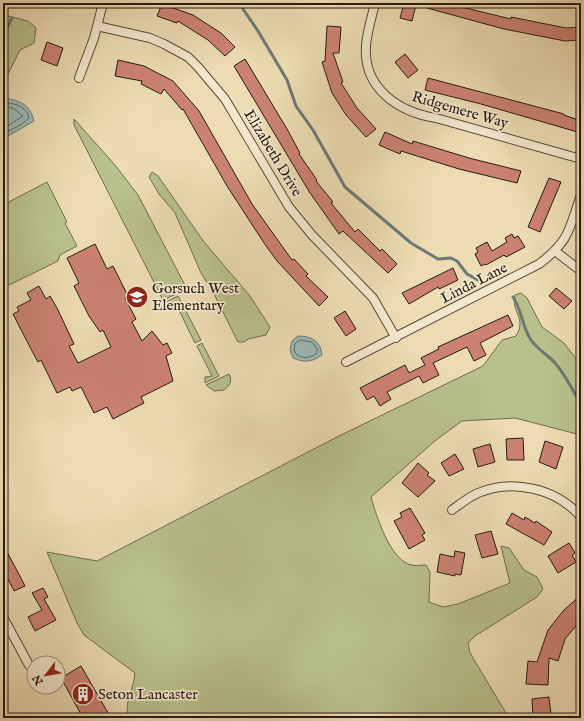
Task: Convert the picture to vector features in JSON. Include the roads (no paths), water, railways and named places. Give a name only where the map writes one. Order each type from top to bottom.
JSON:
[{"type":"street","points":[[79,78],[94,38],[103,3]]},
{"type":"street","name":"Ridgemere Way","points":[[375,3],[367,34],[366,56],[375,84],[388,99],[400,108],[422,116],[436,118],[581,159]]},
{"type":"street","name":"Elizabeth Drive","points":[[97,26],[150,38],[188,57],[198,67],[225,99],[289,207],[312,235],[373,298],[396,338]]},
{"type":"street","name":"Linda Lane","points":[[346,362],[521,275],[539,264],[555,251],[563,242],[570,230],[581,195]]},
{"type":"street","points":[[555,251],[581,271]]},
{"type":"street","points":[[452,510],[478,493],[500,487],[517,487],[550,493],[568,504],[581,517]]},
{"type":"street","points":[[3,617],[26,659]]},
{"type":"water","points":[[3,98],[14,100],[23,104],[30,111],[34,121],[3,139]]},
{"type":"water","points":[[298,336],[311,338],[314,340],[320,346],[322,355],[308,361],[301,361],[293,358],[290,350],[292,341]]},
{"type":"waterway","points":[[239,3],[258,31],[287,80],[296,106],[313,130],[345,187],[411,243],[438,259],[451,258],[457,261],[467,274],[478,280]]},
{"type":"waterway","points":[[3,36],[12,18]]},
{"type":"waterway","points":[[513,297],[531,340],[559,367],[581,404]]},
{"type":"place","name":"Gorsuch West Elementary","points":[[137,297]]},
{"type":"place","name":"Seton Lancaster","points":[[83,694]]}]
